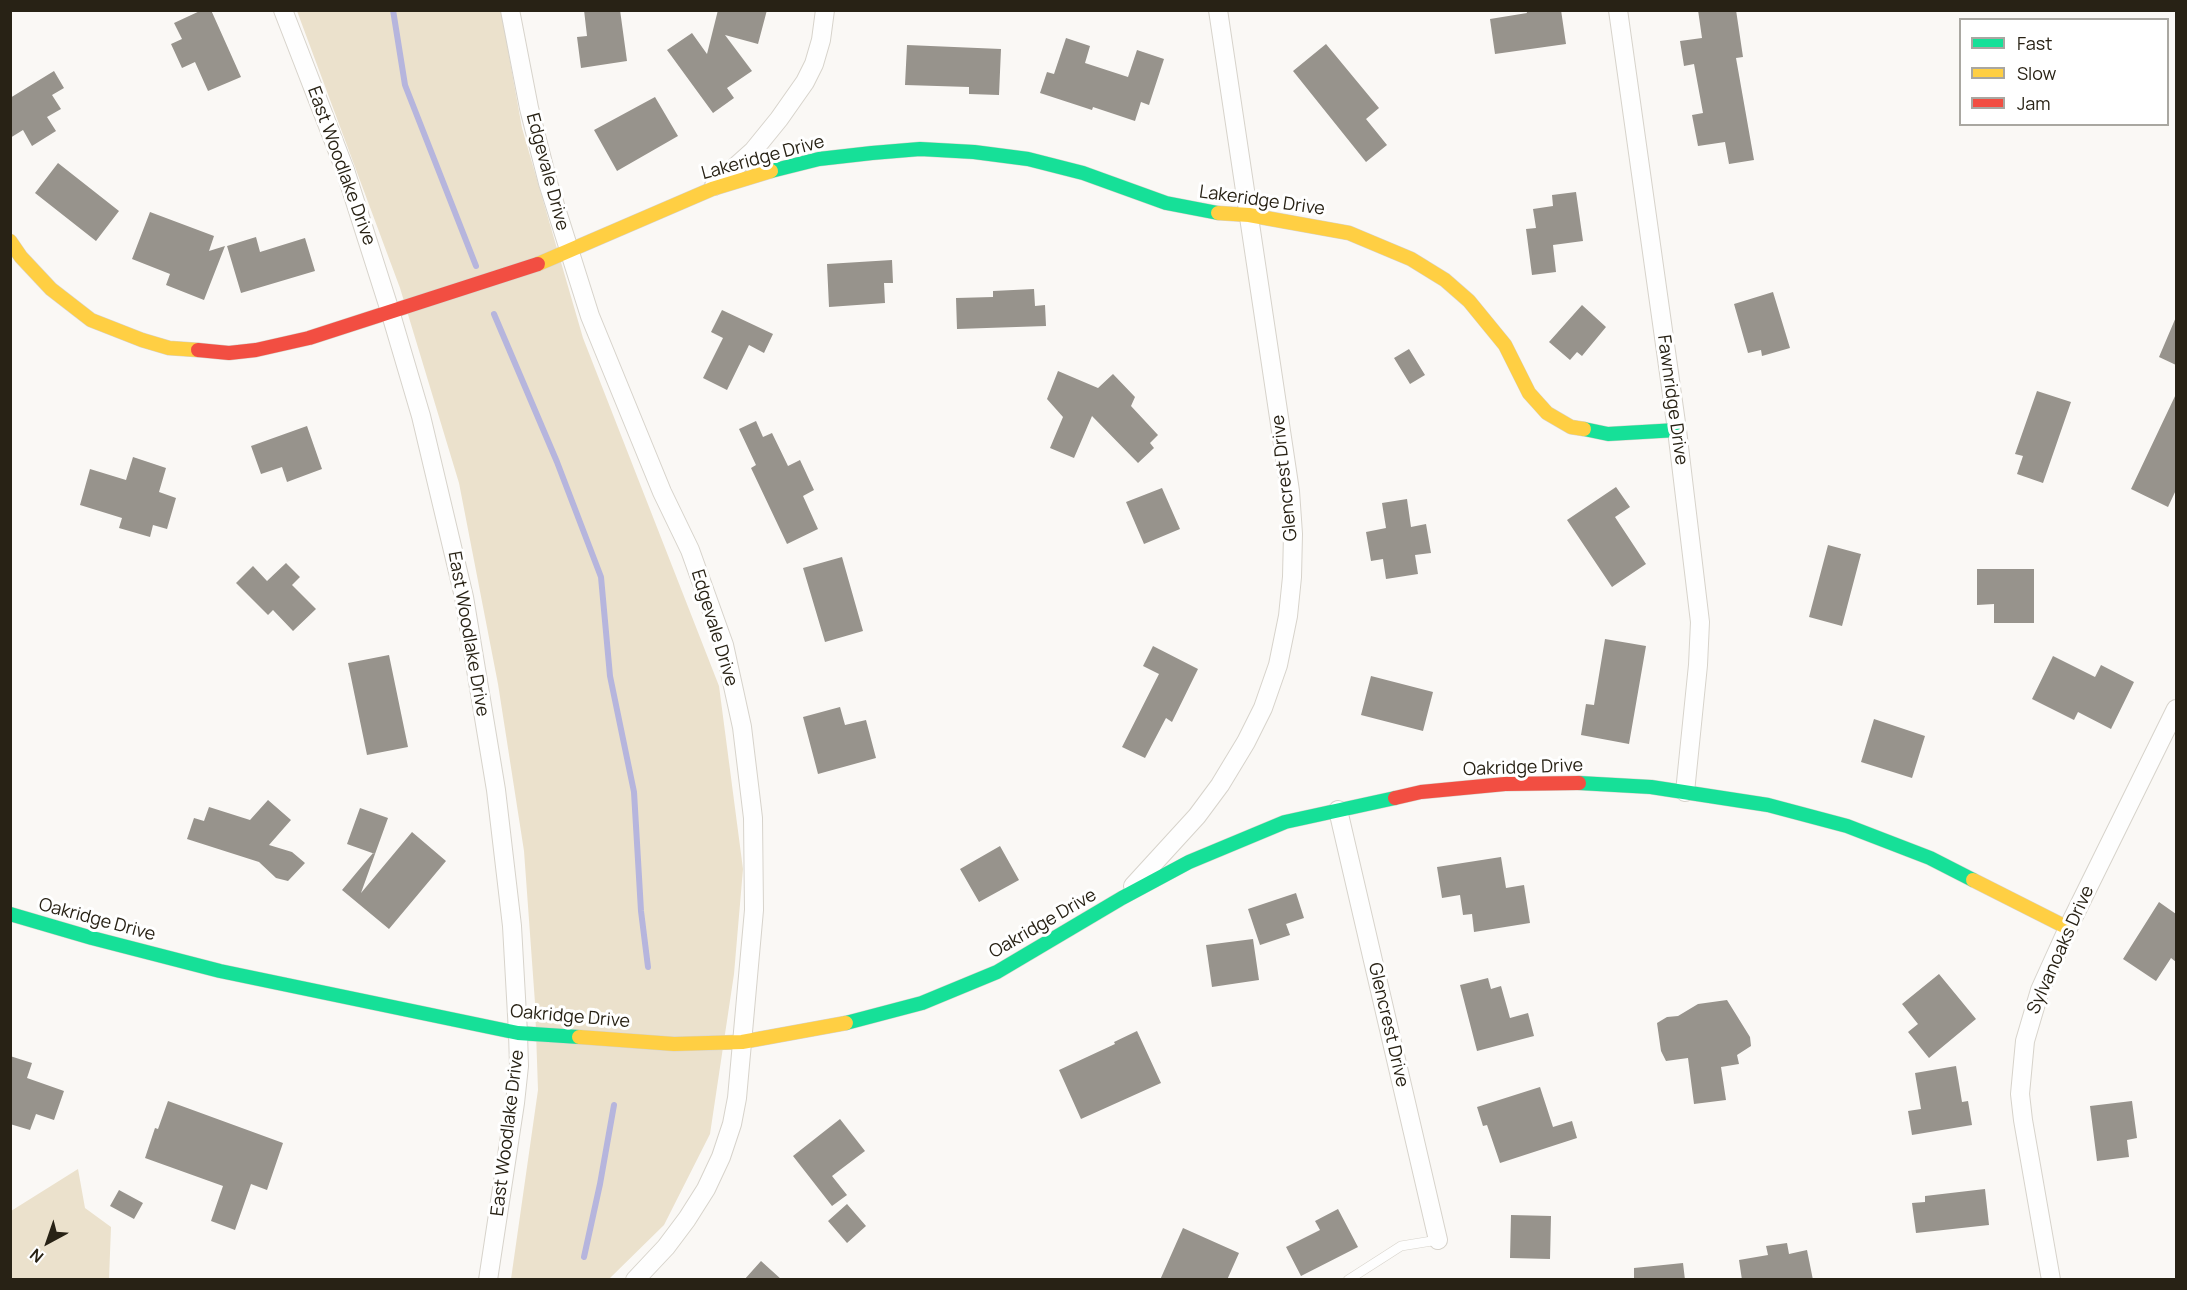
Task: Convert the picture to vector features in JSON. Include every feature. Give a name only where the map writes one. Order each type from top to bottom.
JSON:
[{"type":"street","name":"East Woodlake Drive","points":[[283,10],[345,170],[421,416],[464,597],[496,790],[512,926],[519,1066],[488,1280]]},
{"type":"street","name":"Edgevale Drive","points":[[510,10],[548,183],[590,316],[662,492],[690,550],[724,645],[742,727],[753,829],[754,910],[734,1115],[721,1157],[706,1189],[666,1247],[635,1280]]},
{"type":"street","points":[[712,189],[753,151],[805,82],[814,64],[821,40],[825,10]]},
{"type":"street","name":"Glencrest Drive","points":[[1122,898],[1197,816],[1220,785],[1246,741],[1263,708],[1278,665],[1288,616],[1293,534],[1290,491],[1218,10]]},
{"type":"street","name":"Fawnridge Drive","points":[[1618,10],[1677,430],[1700,622],[1685,792]]},
{"type":"street","name":"Lakeridge Drive","points":[[10,241],[21,257],[51,289],[91,320],[169,348],[229,352],[265,349],[309,338],[390,310],[537,265],[712,189],[819,159],[921,149],[974,152],[1028,159],[1083,173],[1166,203],[1212,213],[1249,215],[1349,233],[1411,259],[1445,280],[1469,301],[1505,345],[1529,393],[1547,413],[1571,428],[1608,434],[1677,430]]},
{"type":"street","name":"Sylvanoaks Drive","points":[[2050,1280],[2023,1120],[2021,1067],[2025,1041],[2040,990],[2068,928],[2176,709]]},
{"type":"street","name":"Oakridge Drive","points":[[10,914],[220,971],[519,1033],[674,1044],[742,1042],[825,1028],[922,1003],[997,972],[1122,898],[1189,862],[1285,822],[1421,792],[1505,784],[1586,783],[1652,787],[1768,805],[1846,826],[1930,858],[2068,928]]},
{"type":"street","name":"Glencrest Drive","points":[[1338,810],[1438,1240]]},
{"type":"lane","points":[[1348,1280],[1401,1246],[1438,1240]]},
{"type":"shaded area","points":[[297,11],[501,11],[522,128],[583,338],[719,686],[743,869],[734,974],[710,1134],[664,1225],[609,1279],[511,1279],[538,1090],[535,1003],[524,851],[498,684],[459,483],[400,288]]},
{"type":"shaded area","points":[[78,1169],[85,1208],[111,1227],[109,1279],[11,1279],[11,1211]]},
{"type":"building","points":[[202,10],[211,10],[241,77],[208,91],[195,62],[182,68],[171,44],[182,39],[174,23]]},
{"type":"building","points":[[584,10],[620,10],[627,61],[581,68],[577,37],[587,36]]},
{"type":"building","points":[[718,10],[767,10],[758,44],[725,35],[752,71],[727,88],[734,98],[713,113],[667,50],[692,33],[707,54]]},
{"type":"building","points":[[1526,10],[1561,10],[1566,44],[1495,54],[1490,19],[1527,13]]},
{"type":"building","points":[[1698,10],[1736,10],[1743,57],[1736,58],[1754,160],[1729,164],[1725,142],[1698,146],[1692,115],[1703,113],[1694,64],[1684,66],[1680,41],[1702,38]]},
{"type":"building","points":[[1066,38],[1090,46],[1085,63],[1128,77],[1137,50],[1164,59],[1149,105],[1141,102],[1135,121],[1040,93],[1047,72],[1054,74]]},
{"type":"building","points":[[1326,44],[1379,108],[1366,119],[1387,145],[1366,162],[1293,71]]},
{"type":"building","points":[[907,45],[1001,49],[999,95],[969,94],[969,87],[905,85]]},
{"type":"building","points":[[54,71],[64,88],[52,95],[61,109],[47,117],[56,131],[32,146],[23,130],[10,138],[10,98]]},
{"type":"building","points":[[655,97],[678,136],[617,171],[594,130]]},
{"type":"building","points":[[58,163],[119,211],[96,241],[35,193]]},
{"type":"building","points":[[1576,192],[1583,241],[1553,245],[1556,272],[1532,275],[1526,229],[1536,228],[1533,209],[1553,206],[1552,195]]},
{"type":"building","points":[[150,212],[214,236],[209,251],[225,246],[204,300],[166,285],[170,274],[132,259]]},
{"type":"building","points":[[256,237],[260,252],[305,238],[315,271],[241,293],[227,246]]},
{"type":"building","points":[[892,260],[893,283],[884,283],[885,303],[829,307],[827,264]]},
{"type":"building","points":[[1034,289],[1035,306],[1045,305],[1046,326],[957,329],[956,298],[993,297],[993,291]]},
{"type":"building","points":[[1773,292],[1790,348],[1762,356],[1761,350],[1748,353],[1734,304]]},
{"type":"building","points":[[1582,305],[1606,327],[1582,356],[1577,352],[1570,360],[1549,342]]},
{"type":"building","points":[[722,310],[773,334],[764,353],[749,345],[727,390],[703,378],[723,338],[711,332]]},
{"type":"building","points":[[2176,317],[2176,365],[2159,357]]},
{"type":"building","points":[[1409,349],[1425,375],[1410,384],[1394,358]]},
{"type":"building","points":[[1058,371],[1098,388],[1113,374],[1135,397],[1131,406],[1158,435],[1150,443],[1154,448],[1138,463],[1092,416],[1074,458],[1050,448],[1063,417],[1047,399]]},
{"type":"building","points":[[2037,391],[2071,402],[2043,483],[2017,474],[2023,456],[2015,454]]},
{"type":"building","points":[[2176,394],[2176,490],[2168,507],[2131,489]]},
{"type":"building","points":[[756,421],[763,437],[772,433],[788,466],[800,460],[814,490],[803,496],[818,529],[787,544],[751,468],[756,465],[739,429]]},
{"type":"building","points":[[307,426],[322,469],[287,482],[282,467],[261,474],[251,446]]},
{"type":"building","points":[[133,457],[166,468],[159,492],[176,498],[167,529],[153,525],[150,537],[119,528],[122,518],[80,505],[90,469],[126,480]]},
{"type":"building","points":[[1616,487],[1630,507],[1615,517],[1646,564],[1612,587],[1567,520]]},
{"type":"building","points":[[1162,488],[1180,529],[1144,544],[1126,502]]},
{"type":"building","points":[[1407,499],[1411,527],[1426,524],[1431,553],[1415,555],[1418,574],[1386,579],[1383,559],[1371,561],[1366,532],[1386,528],[1382,503]]},
{"type":"building","points":[[1828,545],[1861,554],[1842,626],[1809,617]]},
{"type":"building","points":[[842,557],[863,631],[825,642],[803,568]]},
{"type":"building","points":[[286,563],[300,577],[292,585],[316,609],[293,631],[273,610],[268,615],[236,583],[253,566],[267,581]]},
{"type":"building","points":[[1977,569],[2034,569],[2034,623],[1994,623],[1994,604],[1977,605]]},
{"type":"building","points":[[1605,639],[1646,646],[1629,744],[1581,735],[1586,704],[1594,705]]},
{"type":"building","points":[[1153,646],[1198,669],[1172,722],[1166,718],[1145,758],[1122,747],[1159,674],[1143,666]]},
{"type":"building","points":[[389,655],[408,747],[367,755],[348,663]]},
{"type":"building","points":[[2053,656],[2095,677],[2101,665],[2134,682],[2111,729],[2078,712],[2074,720],[2032,699]]},
{"type":"building","points":[[1371,676],[1433,692],[1423,731],[1361,715]]},
{"type":"building","points":[[840,707],[845,725],[866,720],[876,758],[818,774],[803,717]]},
{"type":"building","points":[[1874,719],[1925,736],[1912,778],[1861,762]]},
{"type":"building","points":[[268,800],[291,820],[269,845],[292,852],[305,863],[288,881],[276,878],[259,862],[187,839],[194,818],[204,821],[209,807],[250,820]]},
{"type":"building","points":[[360,808],[388,818],[375,854],[347,844]]},
{"type":"building","points":[[412,832],[446,861],[389,929],[342,890],[373,853],[375,854],[361,893]]},
{"type":"building","points":[[1000,846],[1019,880],[979,902],[960,869]]},
{"type":"building","points":[[1501,857],[1506,888],[1524,885],[1530,923],[1474,932],[1472,914],[1463,915],[1460,895],[1442,898],[1437,867]]},
{"type":"building","points":[[1296,893],[1304,918],[1286,924],[1290,935],[1260,945],[1248,909]]},
{"type":"building","points":[[2159,902],[2176,914],[2176,962],[2171,958],[2156,981],[2123,959]]},
{"type":"building","points":[[1253,939],[1259,980],[1212,987],[1206,945]]},
{"type":"building","points":[[1939,974],[1976,1019],[1929,1058],[1908,1032],[1918,1024],[1902,1004]]},
{"type":"building","points":[[1488,978],[1491,989],[1501,986],[1510,1018],[1528,1013],[1534,1036],[1477,1051],[1460,985]]},
{"type":"building","points":[[1727,1000],[1750,1037],[1751,1046],[1737,1055],[1739,1064],[1721,1067],[1726,1100],[1694,1104],[1688,1058],[1666,1061],[1661,1051],[1657,1023],[1667,1017],[1678,1016],[1698,1004]]},
{"type":"building","points":[[1137,1031],[1161,1083],[1081,1119],[1059,1070]]},
{"type":"building","points":[[10,1056],[32,1063],[27,1078],[64,1091],[54,1120],[36,1114],[30,1130],[10,1124]]},
{"type":"building","points":[[1956,1066],[1962,1102],[1968,1101],[1972,1125],[1912,1135],[1908,1111],[1921,1109],[1915,1073]]},
{"type":"building","points":[[1540,1087],[1553,1127],[1572,1121],[1577,1138],[1500,1163],[1487,1125],[1483,1126],[1477,1107]]},
{"type":"building","points":[[168,1101],[283,1143],[267,1190],[251,1184],[235,1230],[211,1221],[223,1186],[145,1158],[155,1128],[158,1129]]},
{"type":"building","points":[[2132,1101],[2137,1138],[2127,1140],[2129,1157],[2097,1161],[2090,1106]]},
{"type":"building","points":[[840,1119],[865,1151],[832,1176],[847,1195],[832,1206],[793,1156]]},
{"type":"building","points":[[1985,1189],[1989,1225],[1916,1233],[1912,1203],[1925,1202],[1925,1196]]},
{"type":"building","points":[[119,1190],[143,1203],[134,1219],[110,1206]]},
{"type":"building","points":[[847,1204],[866,1226],[847,1243],[828,1221]]},
{"type":"building","points":[[1338,1209],[1358,1247],[1301,1276],[1286,1247],[1320,1230],[1315,1221]]},
{"type":"building","points":[[1511,1215],[1551,1216],[1550,1259],[1510,1258]]},
{"type":"building","points":[[1183,1228],[1239,1253],[1227,1280],[1160,1280]]},
{"type":"building","points":[[1787,1243],[1789,1254],[1807,1250],[1813,1280],[1742,1280],[1739,1260],[1768,1255],[1766,1246]]},
{"type":"building","points":[[761,1261],[782,1280],[744,1280]]},
{"type":"building","points":[[1683,1263],[1685,1280],[1634,1280],[1634,1268]]},
{"type":"waterway","points":[[393,10],[405,85],[476,266]]},
{"type":"waterway","points":[[494,314],[557,462],[601,577],[610,676],[634,792],[641,911],[648,967]]},
{"type":"waterway","points":[[584,1257],[614,1105]]},
{"type":"traffic: fast","points":[[771,171],[819,159],[872,153],[920,149],[974,152],[1028,159],[1083,173],[1166,203],[1218,213]]},
{"type":"traffic: fast","points":[[1584,429],[1608,434],[1677,430]]},
{"type":"traffic: fast","points":[[1579,783],[1651,787],[1768,805],[1847,826],[1930,858],[1973,880]]},
{"type":"traffic: fast","points":[[846,1023],[922,1003],[997,972],[1122,898],[1189,862],[1285,822],[1395,798]]},
{"type":"traffic: fast","points":[[10,914],[220,971],[518,1033],[579,1037]]},
{"type":"traffic: slow","points":[[538,264],[712,189],[771,171]]},
{"type":"traffic: slow","points":[[1218,213],[1249,215],[1349,233],[1411,259],[1445,280],[1469,301],[1505,345],[1529,393],[1547,413],[1571,427],[1584,429]]},
{"type":"traffic: slow","points":[[10,241],[21,257],[51,289],[91,320],[169,348],[198,350]]},
{"type":"traffic: slow","points":[[1973,880],[2068,928]]},
{"type":"traffic: slow","points":[[579,1037],[674,1044],[742,1042],[846,1023]]},
{"type":"traffic: jam","points":[[198,350],[229,353],[256,350],[309,338],[538,264]]},
{"type":"traffic: jam","points":[[1395,798],[1421,792],[1505,784],[1579,783]]}]
